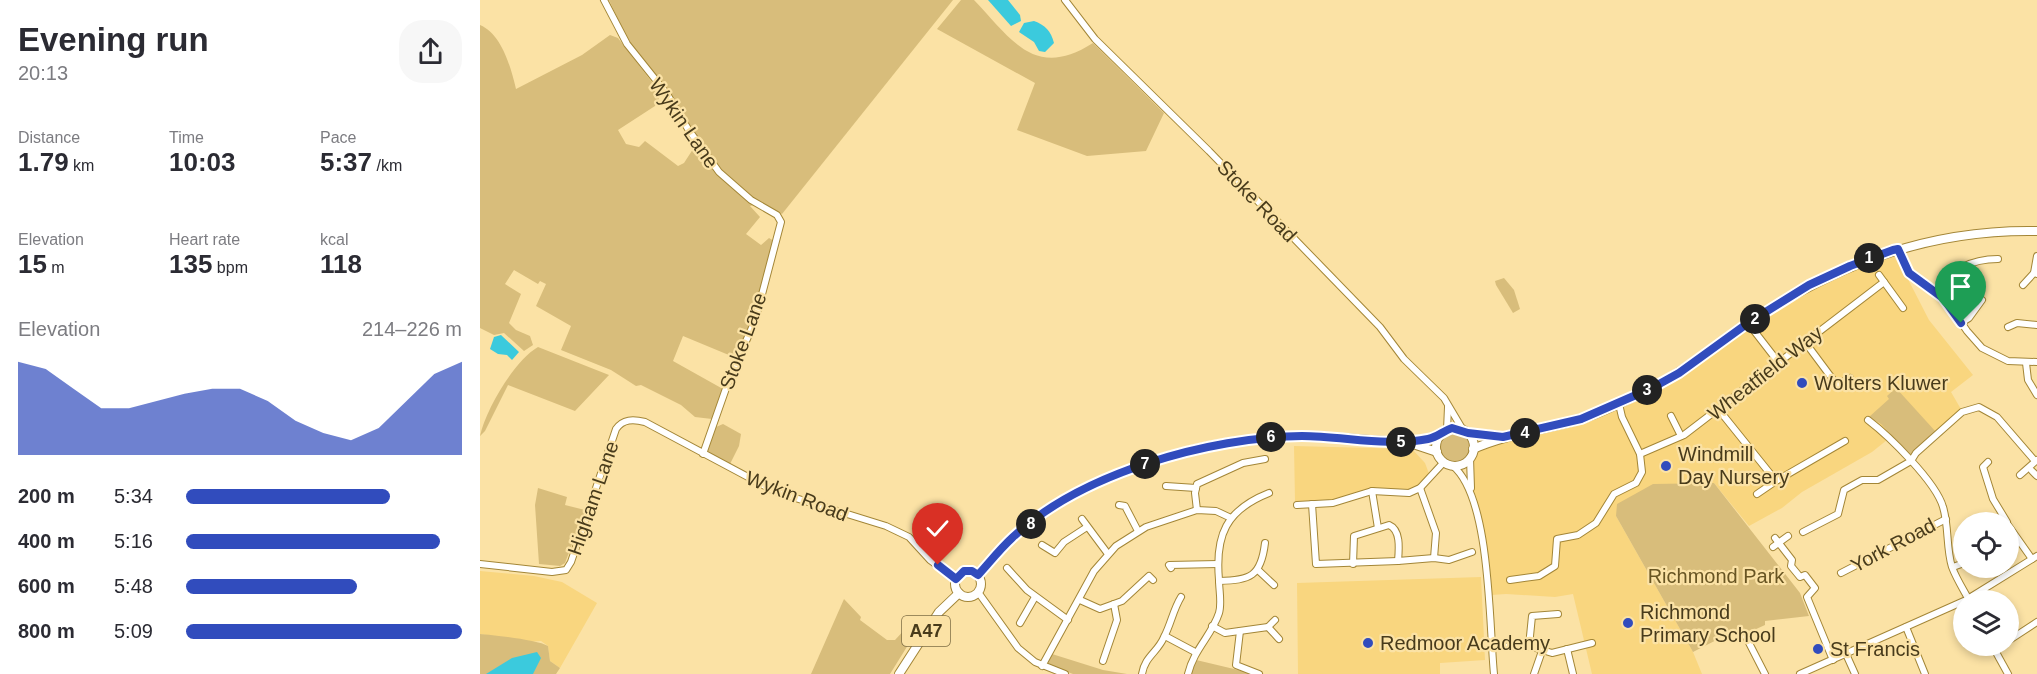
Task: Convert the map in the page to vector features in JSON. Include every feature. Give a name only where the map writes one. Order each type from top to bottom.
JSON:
[{"type":"main road","points":[[1407,442],[1437,452],[1449,464],[1461,465],[1472,454],[1503,437],[1581,419],[1618,404],[1679,373],[1748,323],[1836,272],[1898,249],[1978,233],[2037,231]]},
{"type":"main road","points":[[978,575],[1012,537],[1049,510],[1095,484],[1194,448],[1293,436],[1407,442],[1439,437],[1447,430],[1503,437]]},
{"type":"main road","points":[[1465,431],[1472,454]]},
{"type":"main road","points":[[1437,452],[1439,437]]},
{"type":"main road","points":[[964,571],[972,571],[978,575],[981,584],[978,592],[971,597],[959,593],[955,587],[956,579],[964,571]]},
{"type":"main road","name":"A47","points":[[898,674],[939,612],[959,593]]},
{"type":"street","name":"Wykin Lane","points":[[604,0],[627,44],[667,94],[687,129],[719,172],[751,200],[777,215],[782,228]]},
{"type":"street","name":"Stoke Road","points":[[1065,0],[1095,39],[1224,166],[1380,327],[1404,359],[1448,403],[1465,431]]},
{"type":"street","name":"Stoke Lane","points":[[703,454],[730,377],[754,321],[782,228]]},
{"type":"street","points":[[1898,249],[1909,273],[1936,292],[1987,352],[2008,361],[2037,362]]},
{"type":"street","points":[[2024,285],[2036,273],[2037,256]]},
{"type":"street","points":[[1936,292],[1948,276],[1961,267],[1983,259],[1998,259]]},
{"type":"street","points":[[1879,275],[1903,308]]},
{"type":"street","name":"Wheatfield Way","points":[[1640,454],[1682,436],[1719,410],[1884,282]]},
{"type":"street","points":[[1961,323],[1969,318],[1982,300]]},
{"type":"street","points":[[1748,323],[1779,363]]},
{"type":"street","points":[[2008,327],[2017,323],[2037,325]]},
{"type":"street","points":[[1805,342],[1837,385],[1850,378]]},
{"type":"street","points":[[2026,363],[2029,385],[2037,395]]},
{"type":"street","points":[[1447,430],[1448,403]]},
{"type":"street","points":[[1510,580],[1539,576],[1555,566],[1557,539],[1578,535],[1596,523],[1614,494],[1636,483],[1642,472],[1640,454],[1618,404]]},
{"type":"street","points":[[1803,532],[1838,514],[1844,490],[1862,480],[1878,480],[1911,461],[1916,453],[1962,412],[1979,406],[1989,411],[2036,460],[2020,475]]},
{"type":"street","points":[[1607,409],[1622,417]]},
{"type":"street","points":[[1719,410],[1776,481]]},
{"type":"street","points":[[1671,416],[1682,436]]},
{"type":"street","name":"Wykin Road","points":[[632,420],[645,422],[776,492],[886,526],[909,537],[930,560],[956,579]]},
{"type":"street","name":"Higham Lane","points":[[480,564],[552,572],[566,570],[571,562],[616,429],[620,424],[632,420]]},
{"type":"street","points":[[1868,420],[1884,432],[1938,494],[1946,519],[1953,567]]},
{"type":"street","points":[[1757,494],[1845,441]]},
{"type":"street","points":[[1470,492],[1472,454]]},
{"type":"street","points":[[1197,510],[1197,484],[1243,463],[1265,459]]},
{"type":"street","points":[[1988,462],[1983,467],[1993,499],[2000,512]]},
{"type":"street","points":[[1297,505],[1338,502],[1372,491],[1409,493],[1420,488],[1449,464],[1464,478],[1478,517],[1484,556],[1494,674]]},
{"type":"street","points":[[1166,486],[1196,488]]},
{"type":"street","points":[[1420,488],[1436,533],[1434,558]]},
{"type":"street","points":[[1372,491],[1378,528]]},
{"type":"street","points":[[1188,674],[1195,652],[1220,612],[1218,564],[1220,540],[1231,518],[1245,505],[1269,493]]},
{"type":"street","points":[[1124,504],[1138,531]]},
{"type":"street","points":[[1312,504],[1315,563],[1353,564],[1434,558],[1449,560],[1473,551]]},
{"type":"street","points":[[1042,666],[1095,571],[1108,554],[1138,531],[1197,510],[1216,511],[1231,518]]},
{"type":"street","points":[[1082,519],[1108,554]]},
{"type":"street","name":"York Road","points":[[1841,573],[1946,519]]},
{"type":"street","points":[[1353,564],[1353,537],[1391,525],[1395,529],[1398,541],[1398,561]]},
{"type":"street","points":[[1054,562],[1055,554],[1064,542],[1087,527]]},
{"type":"street","points":[[1788,536],[1776,543],[1791,560],[1791,566],[1795,572],[1800,577],[1805,575],[1815,588],[1807,597],[1833,660]]},
{"type":"street","points":[[1983,590],[2034,558],[2019,540]]},
{"type":"street","points":[[1219,581],[1242,580],[1258,570],[1263,559],[1265,543]]},
{"type":"street","points":[[1042,545],[1055,554]]},
{"type":"street","points":[[1168,567],[1218,564]]},
{"type":"street","points":[[1006,568],[1035,597],[1068,620]]},
{"type":"street","points":[[1258,570],[1274,585]]},
{"type":"street","points":[[1080,600],[1100,609],[1114,604],[1131,595],[1151,578],[1155,571]]},
{"type":"street","points":[[978,592],[1013,643],[1042,666],[1065,674]]},
{"type":"street","points":[[1020,623],[1035,597]]},
{"type":"street","points":[[1142,674],[1146,659],[1165,636],[1172,612],[1181,597]]},
{"type":"street","points":[[1101,657],[1117,620],[1114,604]]},
{"type":"street","points":[[1800,674],[1953,606]]},
{"type":"street","points":[[1529,646],[1532,616],[1557,614]]},
{"type":"street","points":[[1212,626],[1225,633],[1268,627],[1275,621]]},
{"type":"street","points":[[2019,634],[2037,622]]},
{"type":"street","points":[[1268,627],[1280,639]]},
{"type":"street","points":[[1906,627],[1925,674]]},
{"type":"street","points":[[1240,631],[1236,665],[1259,674]]},
{"type":"street","points":[[1165,636],[1195,652]]},
{"type":"street","points":[[1746,637],[1765,674]]},
{"type":"street","points":[[1491,647],[1529,646],[1552,653],[1592,643]]},
{"type":"street","points":[[1567,649],[1573,674]]},
{"type":"street","points":[[1534,674],[1542,651]]},
{"type":"street","points":[[1846,654],[1855,674]]},
{"type":"street","points":[[1998,656],[2008,674]]},
{"type":"shaded area","points":[[1893,250],[1929,320],[1973,375],[1951,392],[1962,411],[1910,455],[1892,436],[1872,452],[1802,492],[1782,508],[1749,526],[1714,483],[1616,516],[1693,652],[1702,674],[1592,674],[1573,594],[1555,597],[1491,595],[1470,492],[1470,458],[1473,449],[1581,419],[1679,373],[1784,300]]},
{"type":"shaded area","points":[[1294,446],[1412,449],[1425,463],[1431,479],[1416,491],[1372,491],[1339,502],[1295,501]]},
{"type":"shaded area","points":[[480,571],[534,576],[562,582],[597,603],[560,668],[550,661],[548,646],[541,641],[528,642],[480,634]]},
{"type":"shaded area","name":"Redmoor Academy","points":[[1481,577],[1485,660],[1440,663],[1440,674],[1298,674],[1297,583]]},
{"type":"green space","points":[[609,0],[953,0],[782,214],[755,199],[725,175],[629,43]]},
{"type":"green space","points":[[961,0],[974,0],[1013,41],[1040,56],[1055,58],[1073,53],[1093,43],[1164,113],[1146,151],[1087,156],[1017,130],[1035,83],[937,29]]},
{"type":"green space","points":[[480,25],[488,29],[500,44],[516,89],[582,55],[610,35],[618,38],[661,94],[655,106],[618,130],[626,144],[639,147],[645,141],[678,166],[684,163],[695,146],[718,175],[753,205],[750,206],[760,217],[746,234],[761,245],[769,238],[774,241],[756,309],[750,313],[754,316],[736,358],[683,336],[673,361],[723,389],[712,419],[695,417],[681,405],[641,385],[636,386],[611,370],[561,350],[571,326],[536,306],[546,284],[540,281],[538,284],[514,270],[505,284],[521,294],[509,323],[516,330],[530,336],[533,345],[524,351],[504,333],[494,335],[480,328]]},
{"type":"green space","points":[[1504,278],[1514,290],[1520,309],[1513,313],[1496,285],[1495,281]]},
{"type":"green space","points":[[538,347],[609,375],[575,411],[508,385],[485,431],[480,436],[488,413],[502,387],[520,363]]},
{"type":"green space","points":[[1896,388],[1936,432],[1910,455],[1881,424],[1869,417],[1889,399],[1887,396]]},
{"type":"green space","points":[[723,424],[741,434],[739,446],[729,466],[709,454],[707,447],[716,427]]},
{"type":"green space","points":[[1455,432],[1466,436],[1470,447],[1466,458],[1455,462],[1444,458],[1440,447],[1444,436]]},
{"type":"green space","name":"Richmond Park","points":[[1714,483],[1800,593],[1809,616],[1765,621],[1765,625],[1743,635],[1736,630],[1693,652],[1616,516],[1617,504],[1653,484]]},
{"type":"green space","points":[[538,488],[567,497],[565,505],[585,510],[565,563],[560,566],[539,564],[535,505]]},
{"type":"green space","points":[[844,599],[861,617],[860,620],[887,640],[895,640],[908,626],[918,629],[890,674],[811,674]]},
{"type":"green space","points":[[480,634],[526,640],[548,646],[550,661],[560,668],[556,674],[480,674]]},
{"type":"green space","points":[[1052,654],[1103,670],[1127,674],[1073,674],[1047,664]]},
{"type":"green space","points":[[1192,659],[1255,674],[1188,674]]},
{"type":"water","points":[[988,0],[1008,0],[1020,15],[1021,21],[1011,26]]},
{"type":"water","points":[[1034,21],[1047,29],[1053,39],[1054,43],[1045,52],[1039,51],[1034,42],[1019,32],[1024,23]]},
{"type":"water","points":[[501,335],[519,352],[512,360],[507,355],[498,354],[490,349],[494,337]]},
{"type":"water","points":[[537,652],[541,658],[533,674],[486,674],[512,658]]},
{"type":"place","name":"Wolters Kluwer","points":[[1802,383]]},
{"type":"place","name":"Windmill Day Nursery","points":[[1666,466]]},
{"type":"place","name":"Richmond Primary School","points":[[1628,623]]},
{"type":"place","name":"Redmoor Academy","points":[[1368,643]]},
{"type":"place","name":"St Francis","points":[[1818,649]]},
{"type":"route","points":[[938,565],[956,579],[960,573],[968,570],[978,575],[1012,537],[1049,510],[1095,484],[1194,448],[1235,441],[1303,436],[1407,442],[1439,437],[1452,428],[1468,433],[1503,437],[1581,419],[1618,404],[1679,373],[1748,323],[1809,285],[1893,250],[1898,249],[1909,273],[1948,303],[1961,323]]}]
